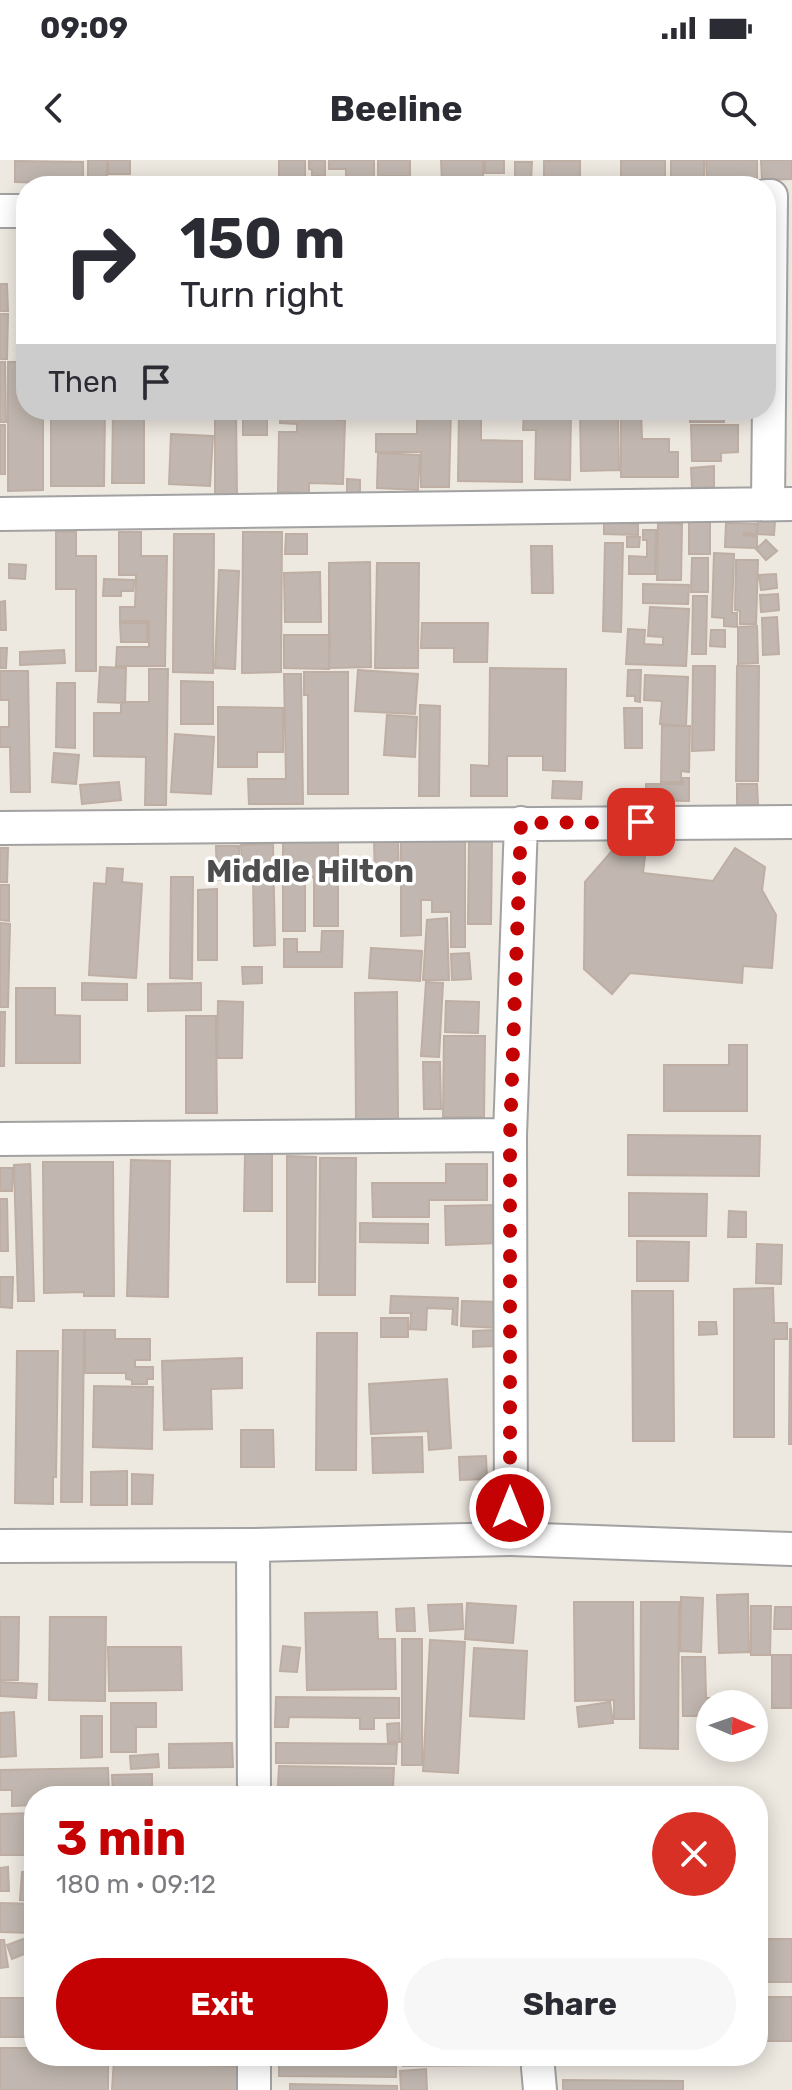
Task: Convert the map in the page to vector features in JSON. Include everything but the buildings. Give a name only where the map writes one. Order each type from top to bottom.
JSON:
[{"type":"street","points":[[0,514],[780,504],[776,196]]},
{"type":"street","points":[[0,828],[792,822]]},
{"type":"street","points":[[511,1539],[510,1135],[521,823]]},
{"type":"street","points":[[0,1139],[510,1135]]},
{"type":"street","points":[[0,1546],[253,1545],[511,1539],[792,1549]]},
{"type":"street","points":[[253,1545],[254,1786]]},
{"type":"street","points":[[254,2066],[254,2090]]},
{"type":"street","points":[[538,2066],[540,2090]]},
{"type":"district","name":"Middle Hilton","points":[[310,871]]},
{"type":"route","points":[[510,1508],[510,1135],[521,823],[641,822]]}]
